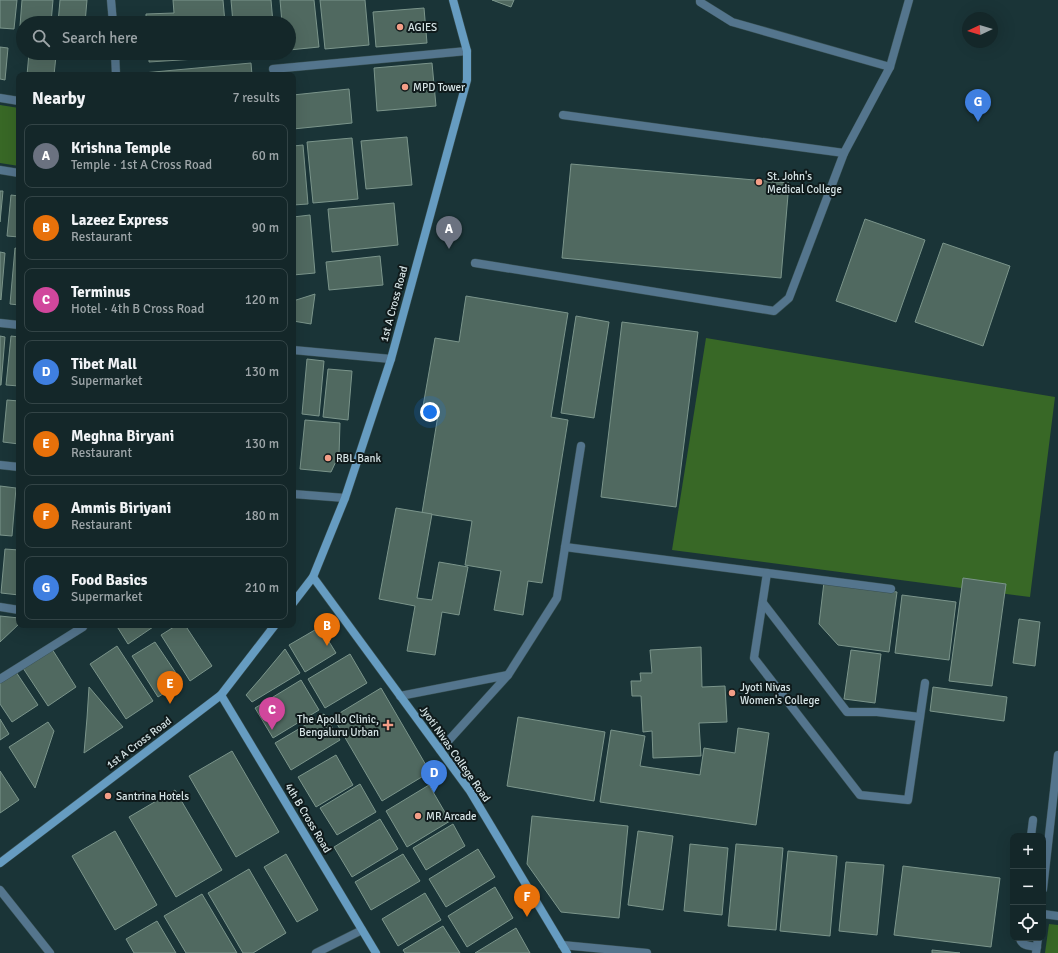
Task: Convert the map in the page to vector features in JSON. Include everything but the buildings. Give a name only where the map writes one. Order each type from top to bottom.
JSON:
[{"type":"street","points":[[111,0],[112,16]]},
{"type":"street","name":"1st A Cross Road","points":[[296,598],[313,577],[345,498],[391,359],[467,80],[467,51],[452,0]]},
{"type":"street","points":[[700,0],[700,2],[732,22],[890,67]]},
{"type":"street","points":[[475,263],[774,311],[789,298],[844,153],[890,67],[909,0]]},
{"type":"street","points":[[273,69],[467,51]]},
{"type":"street","points":[[115,60],[116,72]]},
{"type":"street","points":[[0,98],[16,101]]},
{"type":"street","points":[[563,115],[844,153]]},
{"type":"street","points":[[0,170],[16,173]]},
{"type":"street","points":[[0,323],[16,325]]},
{"type":"street","points":[[296,350],[391,359]]},
{"type":"street","points":[[440,750],[508,675],[556,598],[581,446]]},
{"type":"street","points":[[0,465],[16,467]]},
{"type":"street","points":[[296,494],[345,498]]},
{"type":"street","points":[[565,547],[891,589]]},
{"type":"street","points":[[767,573],[754,658],[860,795],[908,800],[925,683]]},
{"type":"street","name":"Jyoti Nivas College Road","points":[[313,577],[470,791],[567,953]]},
{"type":"street","points":[[762,603],[847,712],[877,712],[920,717]]},
{"type":"street","points":[[0,607],[16,610]]},
{"type":"street","points":[[0,679],[78,628]]},
{"type":"street","name":"1st A Cross Road","points":[[0,863],[221,695],[274,628]]},
{"type":"street","points":[[400,696],[508,675]]},
{"type":"street","name":"4th B Cross Road","points":[[221,695],[376,953]]},
{"type":"street","points":[[1045,869],[1058,755]]},
{"type":"street","points":[[1031,833],[1033,820]]},
{"type":"street","points":[[0,890],[50,953]]},
{"type":"street","points":[[1046,914],[1058,916]]},
{"type":"street","points":[[316,953],[362,930]]},
{"type":"street","points":[[1020,941],[1024,945],[1036,950]]},
{"type":"street","points":[[562,945],[647,953]]},
{"type":"green space","points":[[0,105],[16,108],[16,166],[0,163]]},
{"type":"green space","points":[[706,338],[1055,397],[1030,597],[672,550]]},
{"type":"green space","points":[[1049,924],[1058,925],[1058,953],[1045,953]]},
{"type":"place","name":"AGIES","points":[[400,27]]},
{"type":"place","name":"MPD Tower","points":[[405,87]]},
{"type":"place","name":"Food Basics","points":[[978,122]]},
{"type":"place","name":"St. John's Medical College","points":[[759,182]]},
{"type":"place","name":"Krishna Temple","points":[[449,249]]},
{"type":"place","name":"RBL Bank","points":[[328,458]]},
{"type":"place","name":"Lazeez Express","points":[[327,646]]},
{"type":"place","name":"Jyoti Nivas Women's College","points":[[732,693]]},
{"type":"place","name":"Meghna Biryani","points":[[170,704]]},
{"type":"place","name":"The Apollo Clinic, Bengaluru Urban","points":[[388,725]]},
{"type":"place","name":"Terminus","points":[[272,730]]},
{"type":"place","name":"Tibet Mall","points":[[434,793]]},
{"type":"place","name":"Santrina Hotels","points":[[108,796]]},
{"type":"place","name":"MR Arcade","points":[[418,816]]},
{"type":"place","name":"Ammis Biriyani","points":[[527,917]]}]
